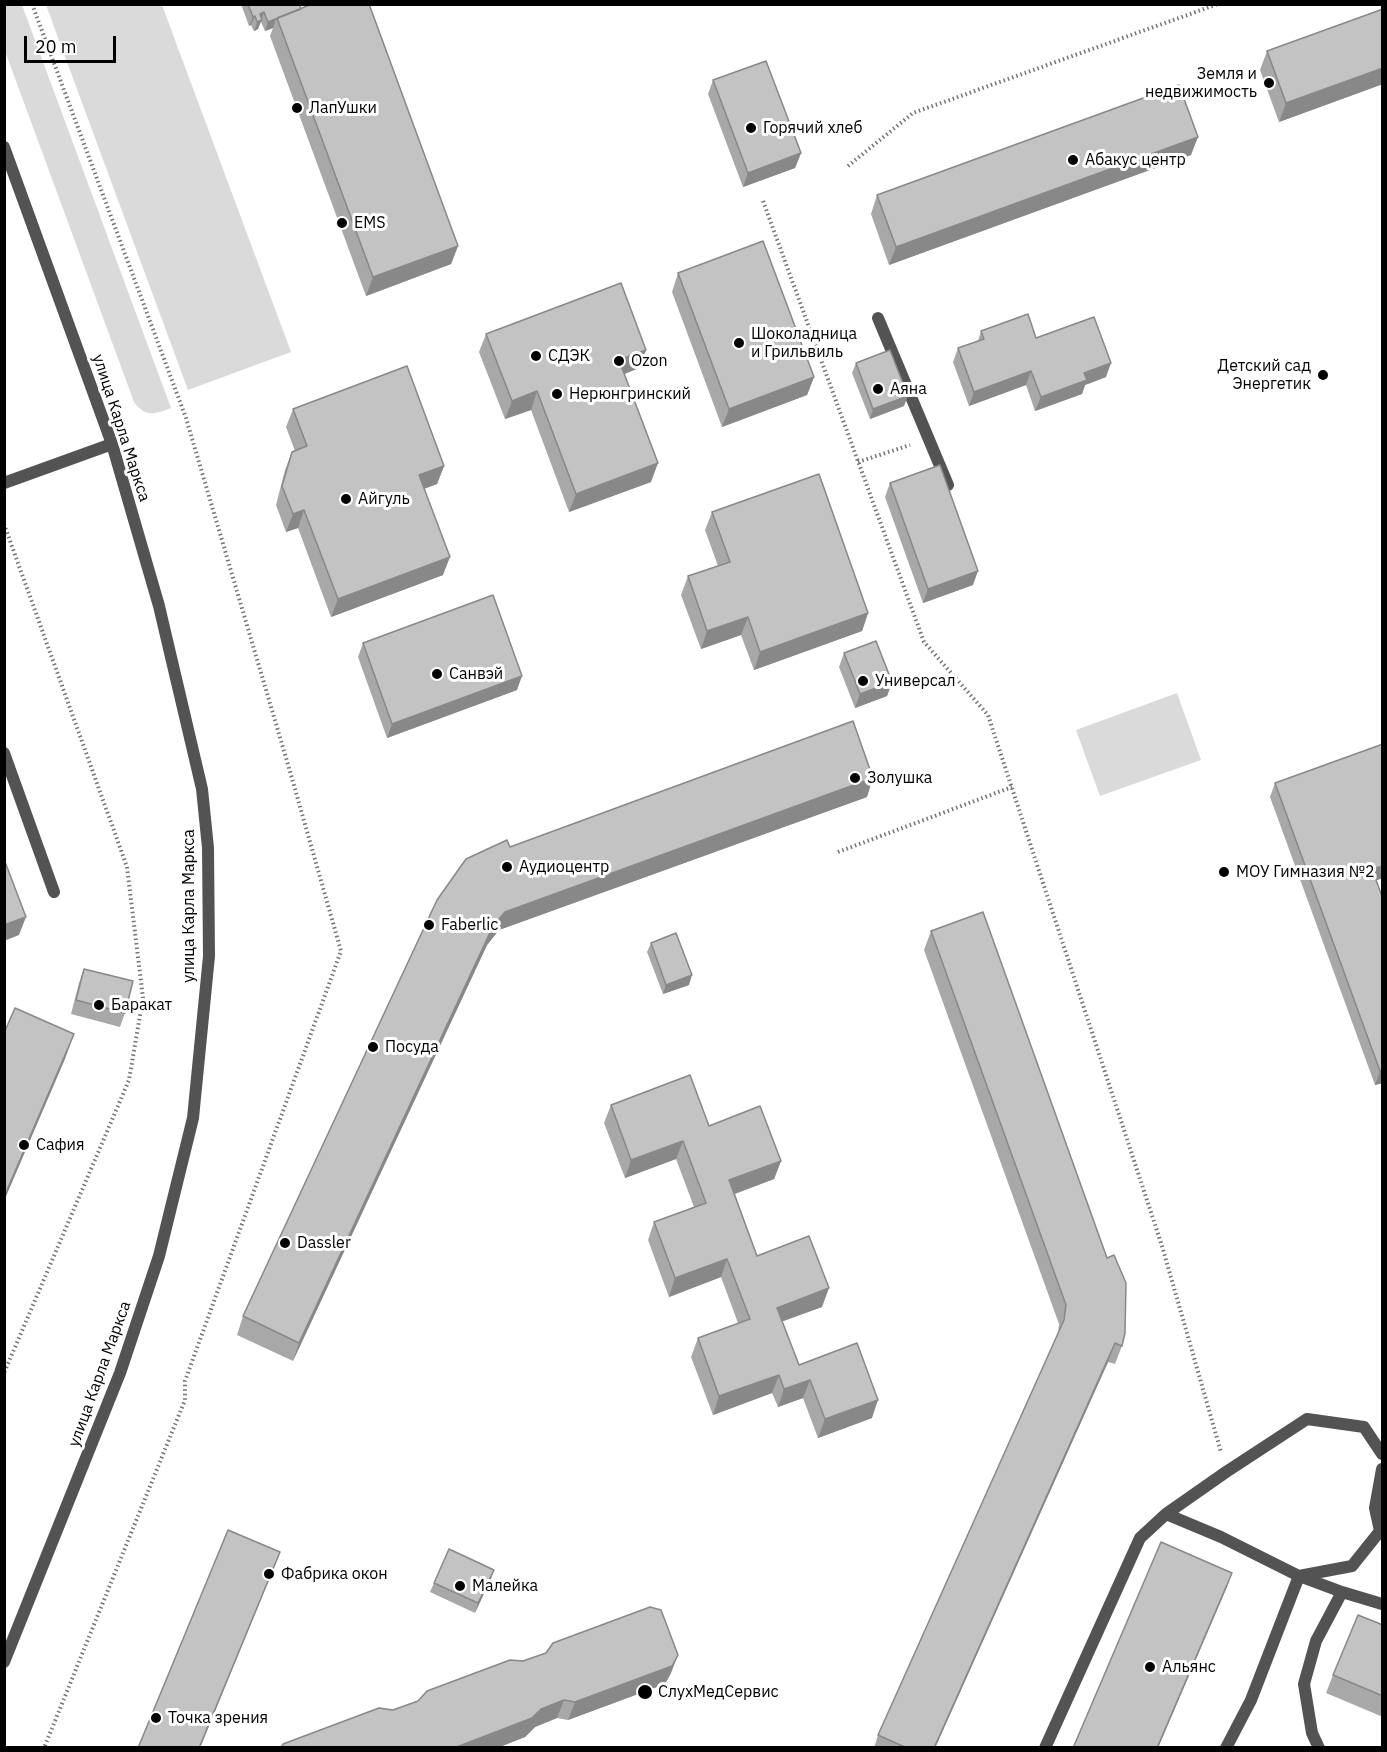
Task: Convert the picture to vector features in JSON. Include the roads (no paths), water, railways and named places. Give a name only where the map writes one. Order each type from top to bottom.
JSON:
[{"type":"street","name":"улица Карла Маркса","points":[[4,147],[112,444],[159,606],[202,789],[208,848],[209,956],[193,1119],[159,1256],[120,1373],[4,1662]]},
{"type":"street","points":[[878,318],[948,485]]},
{"type":"street","points":[[4,483],[112,444]]},
{"type":"street","points":[[4,753],[54,892]]},
{"type":"street","points":[[1045,1748],[1140,1538],[1166,1514],[1307,1419],[1364,1427],[1383,1454]]},
{"type":"street","points":[[1299,1576],[1352,1566],[1373,1540],[1380,1531],[1375,1508],[1383,1469]]},
{"type":"street","points":[[1166,1514],[1221,1537],[1299,1576],[1383,1604]]},
{"type":"street","points":[[1226,1748],[1251,1700],[1299,1576]]},
{"type":"street","points":[[1319,1748],[1312,1733],[1304,1684],[1316,1641],[1342,1592]]},
{"type":"place","name":"Земля и недвижимость","points":[[1269,83]]},
{"type":"place","name":"ЛапУшки","points":[[297,108]]},
{"type":"place","name":"Горячий хлеб","points":[[751,128]]},
{"type":"place","name":"Абакус центр","points":[[1073,160]]},
{"type":"place","name":"EMS","points":[[342,223]]},
{"type":"place","name":"Шоколадница и Грильвиль","points":[[739,343]]},
{"type":"place","name":"СДЭК","points":[[536,356]]},
{"type":"place","name":"Ozon","points":[[619,361]]},
{"type":"place","name":"Детский сад Энергетик","points":[[1323,375]]},
{"type":"place","name":"Аяна","points":[[878,389]]},
{"type":"place","name":"Нерюнгринский","points":[[557,394]]},
{"type":"place","name":"Айгуль","points":[[346,499]]},
{"type":"place","name":"Санвэй","points":[[437,674]]},
{"type":"place","name":"Универсал","points":[[863,681]]},
{"type":"place","name":"Золушка","points":[[855,778]]},
{"type":"place","name":"Аудиоцентр","points":[[507,867]]},
{"type":"place","name":"МОУ Гимназия №2","points":[[1224,872]]},
{"type":"place","name":"Faberlic","points":[[429,925]]},
{"type":"place","name":"Баракат","points":[[99,1005]]},
{"type":"place","name":"Посуда","points":[[373,1047]]},
{"type":"place","name":"Сафия","points":[[24,1145]]},
{"type":"place","name":"Dassler","points":[[285,1243]]},
{"type":"place","name":"Фабрика окон","points":[[269,1574]]},
{"type":"place","name":"Малейка","points":[[460,1586]]},
{"type":"place","name":"Альянс","points":[[1150,1667]]},
{"type":"place","name":"СлухМедСервис","points":[[645,1692]]},
{"type":"place","name":"Точка зрения","points":[[156,1718]]}]
